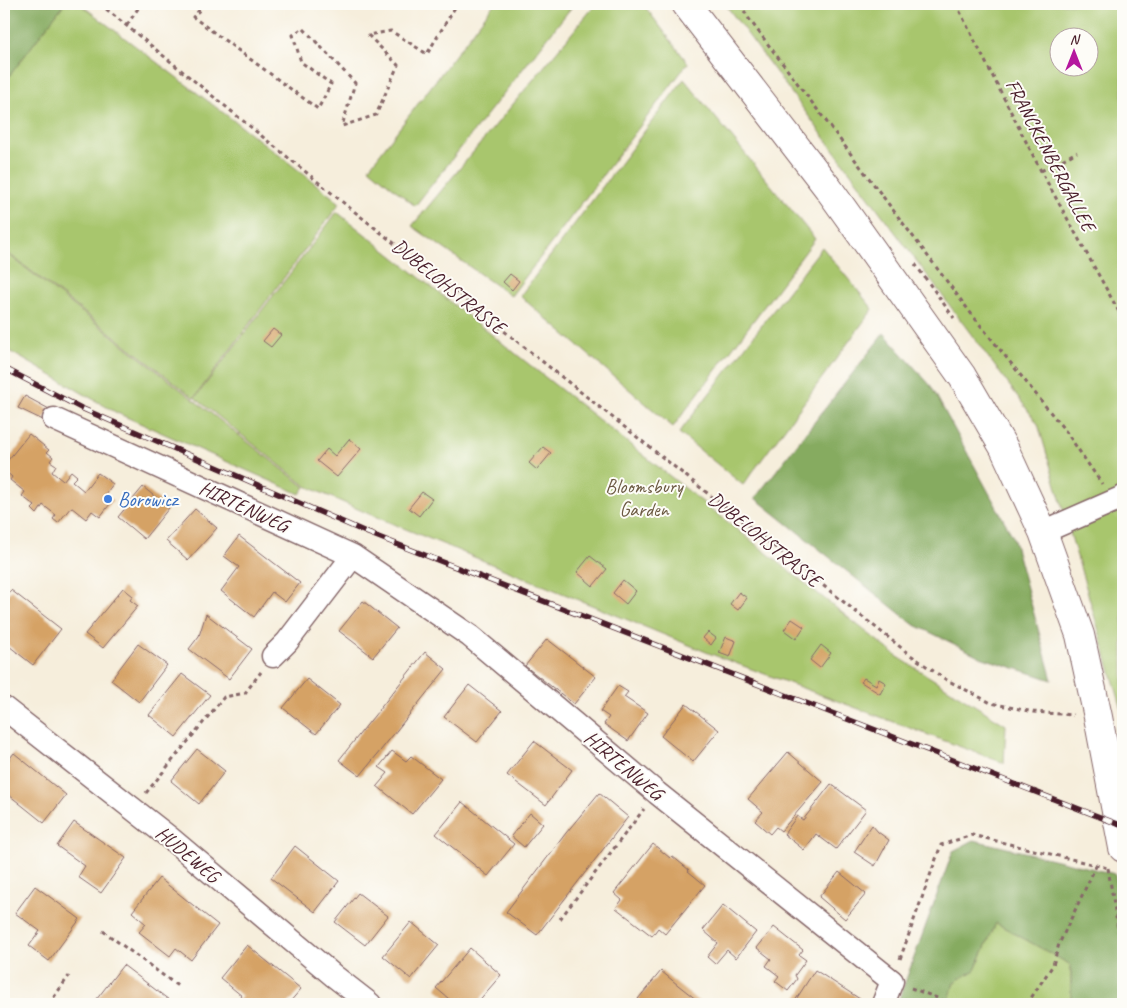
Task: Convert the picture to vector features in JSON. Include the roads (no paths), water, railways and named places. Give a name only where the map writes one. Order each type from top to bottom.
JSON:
[{"type":"main road","points":[[686,4],[828,188],[962,376],[1004,448],[1043,532],[1080,635],[1098,717],[1114,861]]},
{"type":"street","name":"HIRTENWEG","points":[[54,419],[353,556],[470,636],[657,793],[892,981],[883,1004]]},
{"type":"street","points":[[1043,532],[1118,499]]},
{"type":"street","points":[[273,656],[287,642],[353,556]]},
{"type":"street","name":"HUDEWEG","points":[[4,708],[170,838],[370,1004]]},
{"type":"railway","points":[[4,368],[81,408],[368,533],[1123,826]]},
{"type":"place","name":"Borowicz","points":[[108,499]]},
{"type":"park label","name":"Bloomsbury Garden","points":[[644,498]]}]
